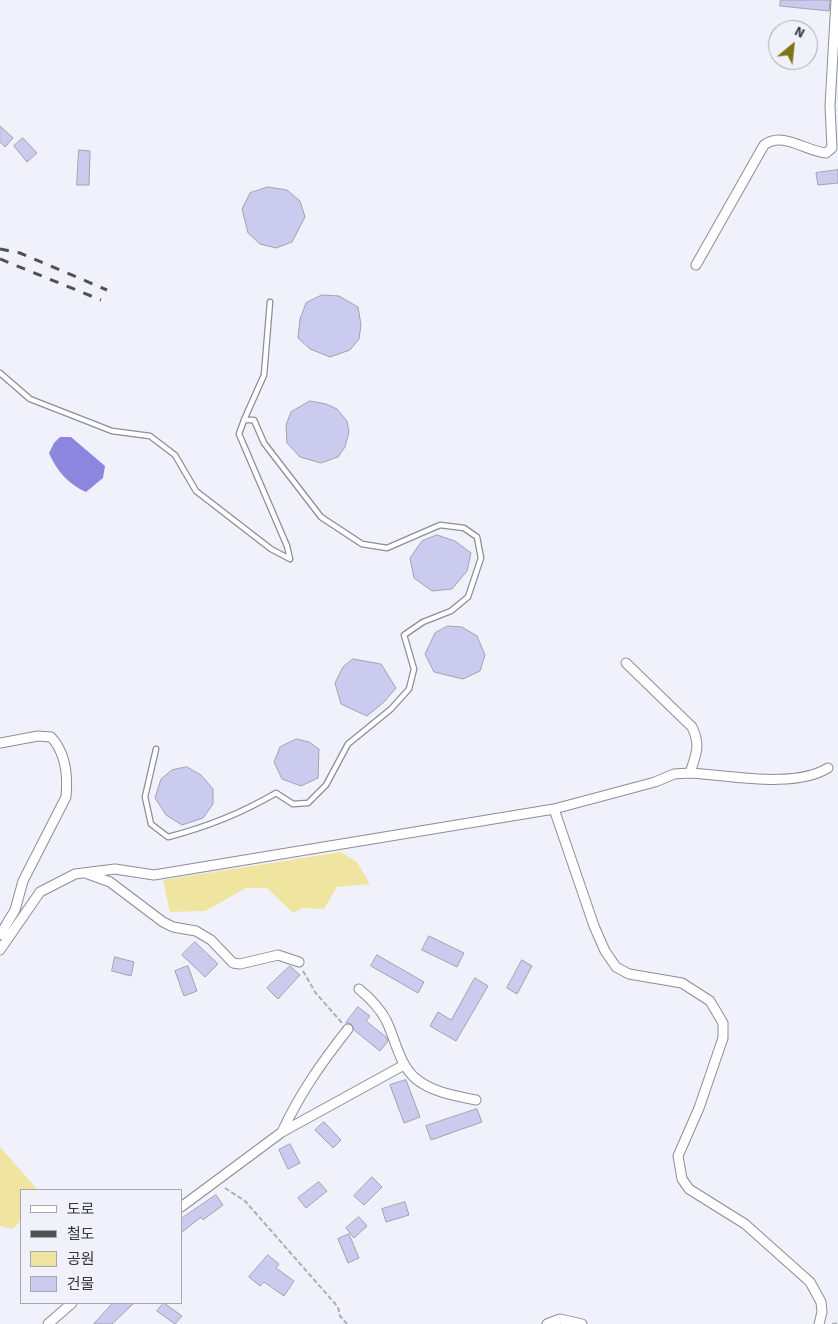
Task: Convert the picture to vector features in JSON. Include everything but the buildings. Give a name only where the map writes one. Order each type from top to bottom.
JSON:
[{"type":"street","points":[[696,265],[764,145],[772,139],[781,139],[815,152],[826,153],[832,148],[830,106],[836,0]]},
{"type":"street","points":[[626,663],[692,727],[698,740],[697,751],[690,773]]},
{"type":"street","points":[[0,743],[38,736],[51,737],[58,745],[65,762],[67,787],[66,797],[23,881],[15,910],[0,935]]},
{"type":"street","points":[[0,950],[40,892],[75,874],[115,869],[154,875],[554,809],[655,782],[674,774],[690,773],[795,780],[819,773],[828,768]]},
{"type":"street","points":[[554,809],[594,926],[605,951],[616,967],[629,974],[682,982],[710,1001],[724,1023],[723,1038],[698,1113],[678,1156],[682,1179],[689,1189],[745,1224],[810,1282],[822,1302],[819,1324]]},
{"type":"street","points":[[86,873],[110,882],[163,922],[173,927],[196,931],[211,940],[233,963],[240,964],[278,955],[299,962]]},
{"type":"street","points":[[359,989],[376,1004],[385,1019],[404,1065],[415,1078],[430,1087],[476,1100]]},
{"type":"street","points":[[282,1132],[295,1103],[315,1071],[348,1029]]},
{"type":"street","points":[[182,1206],[282,1132],[404,1065]]},
{"type":"street","points":[[48,1324],[71,1304]]},
{"type":"street","points":[[547,1324],[560,1319],[582,1324]]},
{"type":"lane","points":[[0,373],[30,399],[112,431],[150,436],[175,455],[196,491],[271,549],[290,559],[288,546],[239,434],[264,376],[270,302]]},
{"type":"lane","points":[[156,749],[145,797],[151,824],[168,837],[204,828],[254,806],[276,793],[293,804],[308,803],[326,785],[348,744],[391,709],[409,689],[414,669],[404,634],[423,622],[451,611],[468,597],[476,577],[481,558],[477,537],[464,528],[440,525],[386,548],[362,544],[321,517],[264,443],[254,420],[244,420]]},
{"type":"path","points":[[299,962],[315,992],[348,1029]]},
{"type":"path","points":[[214,1181],[245,1201],[338,1307],[340,1316],[347,1324]]},
{"type":"path","points":[[832,1324],[838,1323]]},
{"type":"green space","points":[[341,852],[357,862],[370,884],[337,887],[324,909],[302,908],[293,913],[267,888],[246,888],[205,911],[170,912],[163,880]]},
{"type":"green space","points":[[0,1147],[37,1189],[20,1189],[20,1221],[13,1229],[0,1226]]},
{"type":"shaded area","points":[[60,437],[71,437],[105,466],[103,478],[86,492],[69,481],[59,471],[49,453],[54,443]]},
{"type":"railway","points":[[0,249],[20,253],[107,290]]},
{"type":"railway","points":[[0,259],[101,300]]}]
